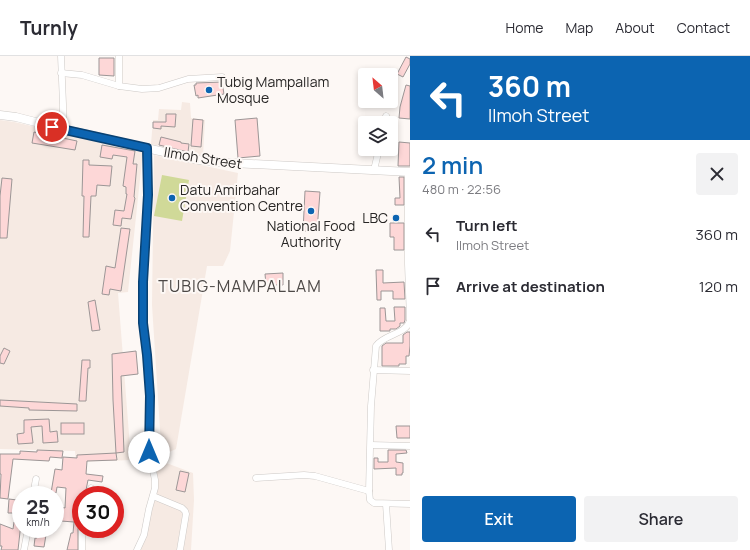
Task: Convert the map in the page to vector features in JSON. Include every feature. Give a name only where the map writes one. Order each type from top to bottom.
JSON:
[{"type":"street","points":[[61,56],[63,129]]},
{"type":"street","points":[[119,56],[119,86]]},
{"type":"street","points":[[62,72],[82,75],[119,86],[151,89],[188,79],[222,77]]},
{"type":"street","name":"Ilmoh Street","points":[[0,115],[16,117],[63,129],[214,162],[409,172]]},
{"type":"street","points":[[137,550],[144,535],[155,488],[155,480],[149,452],[150,396],[143,323],[143,282],[148,195],[147,148]]},
{"type":"street","points":[[374,170],[377,156]]},
{"type":"street","points":[[409,172],[408,264],[410,321],[404,329],[377,344],[374,370],[369,491],[371,502],[386,504],[410,504]]},
{"type":"street","points":[[374,370],[410,371]]},
{"type":"street","points":[[370,445],[410,446]]},
{"type":"street","points":[[256,478],[304,475],[315,476],[369,491]]},
{"type":"street","points":[[35,486],[36,479]]},
{"type":"street","points":[[153,496],[185,510],[186,514],[180,550]]},
{"type":"street","points":[[386,504],[389,550]]},
{"type":"street","points":[[24,550],[26,538]]},
{"type":"street","points":[[82,538],[82,550]]},
{"type":"shaded area","points":[[182,102],[190,103],[191,118],[205,120],[203,156],[151,144],[153,120],[158,120],[159,109],[181,110]]},
{"type":"shaded area","points":[[0,120],[143,151],[128,292],[118,293],[131,460],[76,462],[75,451],[0,449]]},
{"type":"shaded area","points":[[154,155],[238,173],[230,251],[223,266],[207,266],[176,449],[167,453],[161,445],[152,305]]},
{"type":"shaded area","points":[[153,458],[193,473],[194,500],[191,550],[140,550],[154,488]]},
{"type":"green space","name":"Datu Amirbahar Convention Centre","points":[[162,175],[189,180],[182,221],[154,216]]},
{"type":"building","points":[[406,57],[410,59],[410,64],[403,77],[398,74]]},
{"type":"building","points":[[99,58],[114,58],[114,76],[99,75]]},
{"type":"building","name":"Tubig Mampallam Mosque","points":[[222,82],[224,94],[198,98],[198,95],[196,96],[194,85],[196,85],[196,83]]},
{"type":"building","points":[[406,85],[410,86],[410,119],[399,118],[400,107]]},
{"type":"building","points":[[166,114],[176,114],[175,127],[161,126],[161,129],[153,128],[153,122],[166,122]]},
{"type":"building","points":[[257,118],[260,156],[238,158],[235,120]]},
{"type":"building","points":[[193,119],[203,120],[201,147],[191,146]]},
{"type":"building","points":[[34,132],[77,141],[75,150],[32,143]]},
{"type":"building","points":[[161,137],[189,144],[188,152],[159,145]]},
{"type":"building","points":[[399,142],[410,143],[410,166],[398,166]]},
{"type":"building","points":[[102,145],[135,151],[133,164],[137,164],[135,198],[131,219],[122,218],[121,226],[113,225],[115,210],[124,211],[127,194],[126,187],[123,186],[127,157],[113,155],[112,159],[100,157]]},
{"type":"building","points":[[83,160],[89,160],[89,165],[112,166],[110,186],[97,185],[96,196],[91,196],[89,237],[83,237]]},
{"type":"building","points":[[399,177],[404,177],[404,205],[395,205],[395,198],[400,198]]},
{"type":"building","points":[[2,178],[12,179],[7,238],[0,238],[0,196]]},
{"type":"building","name":"National Food Authority","points":[[305,191],[320,192],[317,231],[303,231]]},
{"type":"building","points":[[390,223],[404,223],[404,250],[394,250],[394,237],[390,237]]},
{"type":"building","points":[[121,228],[130,229],[121,291],[110,289],[109,295],[102,294],[106,266],[115,268]]},
{"type":"building","points":[[376,270],[383,270],[383,283],[404,282],[405,299],[393,299],[393,291],[381,291],[381,300],[377,300]]},
{"type":"building","points":[[283,273],[283,285],[266,285],[265,274]]},
{"type":"building","points":[[95,300],[100,330],[92,331],[88,302]]},
{"type":"building","points":[[394,307],[405,307],[404,323],[400,323],[400,326],[396,329],[390,329],[390,331],[380,331],[380,308],[385,308],[386,321],[395,321]]},
{"type":"building","points":[[410,332],[410,346],[409,356],[406,356],[406,364],[399,364],[399,366],[382,366],[382,346],[386,343],[403,343],[403,335]]},
{"type":"building","points":[[4,348],[10,351],[4,364],[0,363],[0,356]]},
{"type":"building","points":[[136,351],[138,374],[121,376],[124,452],[116,453],[112,354]]},
{"type":"building","points":[[82,360],[90,360],[90,368],[88,368],[86,401],[79,401]]},
{"type":"building","points":[[0,400],[77,404],[77,411],[29,410],[29,408],[0,406]]},
{"type":"building","points":[[49,419],[50,432],[57,431],[58,442],[43,443],[42,426],[31,427],[33,443],[18,444],[17,434],[24,433],[24,420]]},
{"type":"building","points":[[61,423],[84,423],[84,434],[61,434]]},
{"type":"building","points":[[396,426],[410,426],[410,438],[397,438]]},
{"type":"building","points":[[37,450],[63,451],[62,458],[50,457],[49,461],[13,459],[8,499],[0,498],[0,454],[20,454],[20,451],[37,452]]},
{"type":"building","points":[[388,450],[406,450],[407,453],[396,454],[396,462],[403,463],[402,475],[396,475],[396,468],[374,469],[374,458],[378,458],[378,462],[388,462]]},
{"type":"building","points":[[116,453],[117,460],[87,461],[86,474],[103,476],[102,482],[88,480],[87,486],[72,486],[72,522],[64,521],[66,488],[64,488],[64,486],[52,486],[55,469],[62,470],[63,457],[77,458],[77,455]]},
{"type":"building","points":[[180,471],[189,473],[185,492],[176,490]]},
{"type":"building","points":[[9,499],[12,499],[12,513],[8,513]]},
{"type":"building","points":[[0,524],[12,529],[12,538],[19,538],[18,550],[1,550]]},
{"type":"building","points":[[71,533],[72,538],[78,538],[78,550],[67,550]]},
{"type":"building","points":[[35,538],[46,538],[44,547],[34,546]]},
{"type":"place","name":"Tubig Mampallam Mosque","points":[[209,90]]},
{"type":"place","name":"Datu Amirbahar Convention Centre","points":[[172,198]]},
{"type":"place","name":"National Food Authority","points":[[311,211]]},
{"type":"place","name":"LBC","points":[[396,218]]},
{"type":"district","name":"TUBIG-MAMPALLAM","points":[[240,286]]},
{"type":"route","points":[[52,127],[147,148],[148,195],[143,282],[143,323],[150,396],[149,452]]}]
